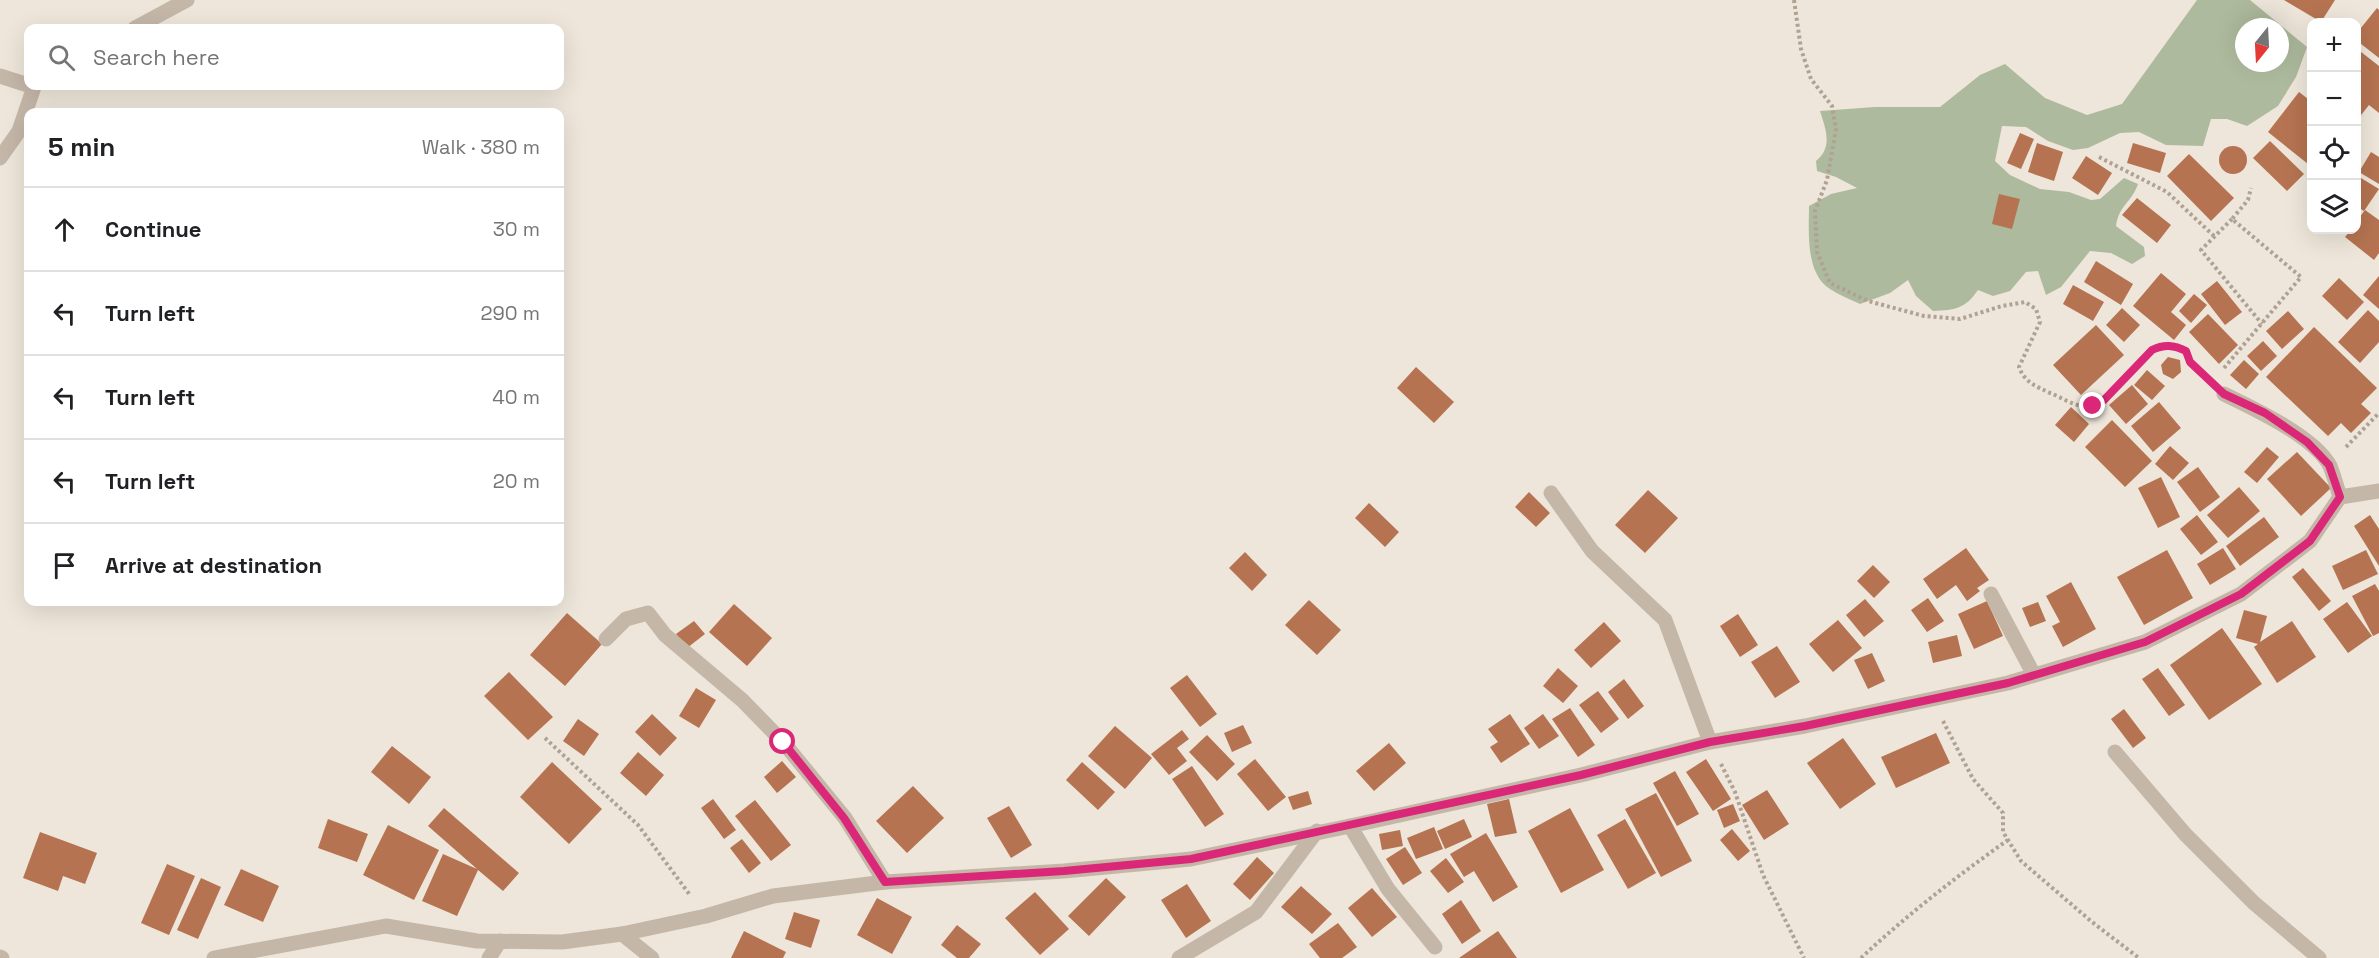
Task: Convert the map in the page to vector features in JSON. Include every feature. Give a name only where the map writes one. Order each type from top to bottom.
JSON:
[{"type":"street","points":[[142,24],[187,0]]},
{"type":"street","points":[[0,76],[24,84]]},
{"type":"street","points":[[26,108],[31,90]]},
{"type":"street","points":[[0,158],[19,130],[24,113]]},
{"type":"street","points":[[2224,394],[2265,413],[2307,442],[2329,465],[2340,497]]},
{"type":"street","points":[[214,958],[386,926],[477,941],[562,942],[622,934],[706,916],[773,896],[885,882],[1064,871],[1191,859],[1317,831],[1350,826],[1581,775],[1710,742],[1805,726],[2008,683],[2145,642],[2241,594],[2310,541],[2340,497],[2379,491]]},
{"type":"street","points":[[1551,493],[1592,551],[1665,620],[1710,742]]},
{"type":"street","points":[[1991,594],[2034,675]]},
{"type":"street","points":[[606,639],[626,619],[648,613],[665,635],[742,700],[783,742],[844,818],[885,882]]},
{"type":"street","points":[[2115,752],[2150,795],[2200,849],[2254,903],[2319,958]]},
{"type":"street","points":[[1350,826],[1388,889],[1435,947]]},
{"type":"street","points":[[1179,958],[1256,912],[1317,831]]},
{"type":"street","points":[[622,934],[652,958]]},
{"type":"street","points":[[489,958],[500,941]]},
{"type":"path","points":[[1794,0],[1801,49],[1811,79],[1833,106],[1836,129],[1827,180],[1815,211],[1817,252],[1830,283],[1868,301],[1924,316],[1960,319],[2002,306],[2025,302],[2036,309],[2040,322],[2019,368],[2023,378],[2034,386],[2083,406],[2093,406],[2104,400],[2146,356],[2161,346],[2176,346],[2186,351],[2190,362],[2224,394]]},
{"type":"path","points":[[2099,157],[2167,192],[2214,236]]},
{"type":"path","points":[[2251,188],[2248,200],[2201,250],[2262,324]]},
{"type":"path","points":[[2211,383],[2301,277],[2232,219]]},
{"type":"path","points":[[2329,465],[2379,413]]},
{"type":"path","points":[[1932,699],[1973,779],[2002,813],[2003,832],[2021,861],[2092,922],[2139,958]]},
{"type":"path","points":[[545,738],[638,825],[706,916]]},
{"type":"path","points":[[1710,742],[1735,792],[1763,875],[1804,958]]},
{"type":"path","points":[[1861,958],[1920,906],[2008,840]]},
{"type":"green space","points":[[2197,0],[2250,0],[2272,18],[2235,18],[2235,72],[2289,72],[2289,32],[2307,47],[2296,77],[2278,106],[2247,126],[2227,119],[2211,119],[2203,146],[2166,145],[2139,132],[2120,133],[2088,148],[2073,150],[2048,141],[2026,127],[2002,126],[1995,161],[2010,175],[2040,189],[2069,192],[2091,200],[2100,199],[2124,178],[2138,184],[2120,213],[2116,226],[2144,247],[2145,256],[2132,264],[2111,253],[2090,251],[2061,287],[2046,295],[2038,271],[2026,272],[2010,291],[1993,296],[1978,290],[1964,305],[1933,311],[1916,296],[1908,280],[1890,293],[1860,304],[1830,289],[1816,273],[1810,251],[1809,206],[1831,194],[1857,188],[1836,177],[1817,171],[1816,161],[1825,150],[1827,138],[1820,111],[1875,107],[1940,107],[1980,75],[2005,64],[2045,98],[2087,115],[2122,104]]},
{"type":"building","points":[[2284,0],[2335,0],[2324,18],[2314,18]]},
{"type":"building","points":[[2377,8],[2379,10],[2379,58],[2361,44],[2361,28]]},
{"type":"building","points":[[2361,52],[2379,66],[2379,113],[2369,105],[2361,115]]},
{"type":"building","points":[[2299,92],[2307,98],[2307,163],[2268,132]]},
{"type":"building","points":[[2020,133],[2034,139],[2021,169],[2007,163]]},
{"type":"building","points":[[2270,141],[2304,174],[2287,191],[2253,158]]},
{"type":"building","points":[[2037,143],[2063,152],[2054,181],[2028,172]]},
{"type":"building","points":[[2133,143],[2166,153],[2160,173],[2127,163]]},
{"type":"building","points":[[2233,146],[2243,150],[2247,160],[2243,170],[2233,174],[2223,170],[2219,160],[2223,150]]},
{"type":"building","points":[[2371,152],[2379,157],[2379,184],[2361,173],[2361,169]]},
{"type":"building","points":[[2189,154],[2234,198],[2211,221],[2167,176]]},
{"type":"building","points":[[2086,156],[2112,173],[2098,195],[2072,178]]},
{"type":"building","points":[[2361,178],[2379,189],[2364,211],[2361,209]]},
{"type":"building","points":[[1999,194],[2020,199],[2012,229],[1992,224]]},
{"type":"building","points":[[2137,198],[2171,225],[2157,243],[2122,215]]},
{"type":"building","points":[[2365,210],[2379,220],[2379,253],[2374,260],[2345,237],[2348,234],[2361,234],[2361,215]]},
{"type":"building","points":[[2096,261],[2133,284],[2121,305],[2084,282]]},
{"type":"building","points":[[2161,273],[2186,294],[2171,312],[2186,325],[2174,340],[2133,306]]},
{"type":"building","points":[[2379,276],[2379,309],[2363,295]]},
{"type":"building","points":[[2339,278],[2364,302],[2347,320],[2322,296]]},
{"type":"building","points":[[2217,281],[2242,312],[2225,325],[2201,294]]},
{"type":"building","points":[[2073,285],[2104,302],[2093,321],[2063,304]]},
{"type":"building","points":[[2194,294],[2207,305],[2191,323],[2179,311]]},
{"type":"building","points":[[2122,308],[2140,325],[2124,342],[2106,325]]},
{"type":"building","points":[[2368,310],[2379,321],[2379,342],[2360,363],[2338,342]]},
{"type":"building","points":[[2288,311],[2304,329],[2282,349],[2266,331]]},
{"type":"building","points":[[2208,314],[2238,345],[2219,364],[2189,332]]},
{"type":"building","points":[[2096,325],[2124,355],[2081,395],[2053,365]]},
{"type":"building","points":[[2314,327],[2377,388],[2361,404],[2371,413],[2351,433],[2341,423],[2328,436],[2266,377]]},
{"type":"building","points":[[2263,341],[2277,356],[2261,371],[2247,356]]},
{"type":"building","points":[[2168,357],[2180,360],[2181,372],[2173,379],[2163,374],[2161,365]]},
{"type":"building","points":[[2244,360],[2259,374],[2246,389],[2230,375]]},
{"type":"building","points":[[1416,367],[1454,402],[1434,423],[1397,388]]},
{"type":"building","points":[[2147,370],[2165,386],[2152,400],[2134,385]]},
{"type":"building","points":[[2132,385],[2148,404],[2126,424],[2109,405]]},
{"type":"building","points":[[2159,402],[2181,428],[2153,452],[2131,426]]},
{"type":"building","points":[[2071,407],[2089,424],[2074,442],[2055,425]]},
{"type":"building","points":[[2112,420],[2152,461],[2125,487],[2085,447]]},
{"type":"building","points":[[2170,446],[2189,463],[2173,480],[2155,464]]},
{"type":"building","points":[[2267,447],[2279,457],[2257,483],[2244,472]]},
{"type":"building","points":[[2297,452],[2331,488],[2301,516],[2267,479]]},
{"type":"building","points":[[2198,467],[2220,497],[2200,512],[2177,482]]},
{"type":"building","points":[[2161,477],[2180,517],[2158,528],[2138,488]]},
{"type":"building","points":[[2239,487],[2260,511],[2228,538],[2207,515]]},
{"type":"building","points":[[1648,490],[1678,518],[1645,553],[1615,525]]},
{"type":"building","points":[[1529,492],[1550,513],[1536,527],[1515,507]]},
{"type":"building","points":[[1369,503],[1399,532],[1385,547],[1355,518]]},
{"type":"building","points":[[2197,515],[2218,542],[2201,555],[2180,529]]},
{"type":"building","points":[[2370,515],[2379,529],[2379,566],[2354,526]]},
{"type":"building","points":[[2264,517],[2279,537],[2240,566],[2226,546]]},
{"type":"building","points":[[1966,548],[1989,580],[1977,588],[1980,591],[1967,601],[1956,585],[1937,599],[1923,579]]},
{"type":"building","points":[[2223,548],[2236,569],[2210,585],[2197,564]]},
{"type":"building","points":[[2167,550],[2193,598],[2144,625],[2117,577]]},
{"type":"building","points":[[2366,550],[2378,574],[2343,590],[2332,566]]},
{"type":"building","points":[[1245,552],[1267,575],[1252,591],[1229,568]]},
{"type":"building","points":[[1873,565],[1890,582],[1874,598],[1857,581]]},
{"type":"building","points":[[2303,568],[2331,601],[2319,611],[2292,577]]},
{"type":"building","points":[[2071,582],[2096,629],[2063,647],[2052,626],[2060,622],[2046,596]]},
{"type":"building","points":[[2375,584],[2379,591],[2379,633],[2373,636],[2352,596]]},
{"type":"building","points":[[1928,598],[1944,621],[1927,632],[1911,610]]},
{"type":"building","points":[[1865,599],[1884,621],[1864,637],[1846,615]]},
{"type":"building","points":[[1309,600],[1341,630],[1317,655],[1285,625]]},
{"type":"building","points":[[1987,601],[2003,636],[1974,649],[1958,614]]},
{"type":"building","points":[[2038,602],[2046,621],[2030,627],[2022,608]]},
{"type":"building","points":[[2347,602],[2372,636],[2348,653],[2323,619]]},
{"type":"building","points":[[734,604],[772,638],[747,666],[709,632]]},
{"type":"building","points":[[2244,610],[2267,616],[2260,642],[2292,621],[2316,657],[2277,683],[2254,647],[2258,644],[2236,638]]},
{"type":"building","points":[[567,613],[602,644],[565,686],[530,655]]},
{"type":"building","points":[[1738,614],[1758,645],[1740,657],[1720,626]]},
{"type":"building","points":[[1838,620],[1862,648],[1833,672],[1809,644]]},
{"type":"building","points":[[694,621],[705,634],[687,648],[676,634]]},
{"type":"building","points":[[1604,622],[1621,641],[1591,668],[1574,650]]},
{"type":"building","points":[[2222,628],[2262,684],[2209,720],[2170,665]]},
{"type":"building","points":[[1957,635],[1962,656],[1933,663],[1928,642]]},
{"type":"building","points":[[1777,646],[1800,682],[1775,698],[1751,662]]},
{"type":"building","points":[[1872,653],[1885,681],[1868,689],[1854,660]]},
{"type":"building","points":[[1558,668],[1578,686],[1563,703],[1543,686]]},
{"type":"building","points":[[2158,668],[2185,705],[2169,716],[2142,679]]},
{"type":"building","points":[[509,672],[553,717],[528,740],[484,696]]},
{"type":"building","points":[[1187,675],[1217,714],[1200,727],[1170,688]]},
{"type":"building","points":[[1624,679],[1644,706],[1628,719],[1608,692]]},
{"type":"building","points":[[696,688],[716,700],[699,728],[679,716]]},
{"type":"building","points":[[1598,691],[1619,719],[1601,733],[1579,705]]},
{"type":"building","points":[[1570,708],[1595,745],[1578,757],[1552,719]]},
{"type":"building","points":[[2124,709],[2146,738],[2133,748],[2111,719]]},
{"type":"building","points":[[652,714],[677,738],[660,756],[635,732]]},
{"type":"building","points":[[1510,714],[1530,744],[1501,763],[1490,747],[1498,742],[1488,729]]},
{"type":"building","points":[[1543,714],[1559,736],[1539,749],[1524,728]]},
{"type":"building","points":[[578,719],[599,734],[584,756],[563,741]]},
{"type":"building","points":[[1243,725],[1252,743],[1232,752],[1224,733]]},
{"type":"building","points":[[1115,726],[1152,758],[1125,789],[1088,756]]},
{"type":"building","points":[[1182,730],[1189,739],[1177,748],[1187,761],[1169,775],[1151,754]]},
{"type":"building","points":[[1936,733],[1950,763],[1896,788],[1881,757]]},
{"type":"building","points":[[1207,735],[1235,764],[1217,781],[1189,752]]},
{"type":"building","points":[[1843,738],[1876,784],[1840,809],[1807,763]]},
{"type":"building","points":[[1389,743],[1406,763],[1374,791],[1356,771]]},
{"type":"building","points":[[392,746],[431,777],[409,804],[371,772]]},
{"type":"building","points":[[638,752],[664,775],[646,796],[620,773]]},
{"type":"building","points":[[1255,759],[1286,797],[1268,811],[1237,774]]},
{"type":"building","points":[[1706,759],[1731,799],[1713,811],[1686,772]]},
{"type":"building","points":[[782,761],[796,777],[777,793],[764,777]]},
{"type":"building","points":[[552,762],[602,809],[569,844],[520,797]]},
{"type":"building","points":[[1082,762],[1115,792],[1098,810],[1066,780]]},
{"type":"building","points":[[1192,766],[1224,814],[1205,827],[1172,779]]},
{"type":"building","points":[[1675,771],[1699,814],[1677,826],[1653,783]]},
{"type":"building","points":[[913,786],[944,818],[907,853],[876,821]]},
{"type":"building","points":[[1767,790],[1789,824],[1764,840],[1742,805]]},
{"type":"building","points":[[1308,791],[1312,804],[1293,810],[1288,797]]},
{"type":"building","points":[[1656,793],[1692,861],[1661,877],[1625,809]]},
{"type":"building","points":[[713,799],[736,830],[724,839],[701,808]]},
{"type":"building","points":[[1509,799],[1517,833],[1495,837],[1487,804]]},
{"type":"building","points":[[755,800],[791,845],[771,861],[735,816]]},
{"type":"building","points":[[1733,804],[1740,821],[1724,828],[1717,810]]},
{"type":"building","points":[[1009,806],[1032,845],[1011,858],[987,818]]},
{"type":"building","points":[[444,808],[519,873],[503,891],[478,870],[457,916],[422,901],[443,854],[477,869],[428,826]]},
{"type":"building","points":[[1570,808],[1604,870],[1561,893],[1528,831]]},
{"type":"building","points":[[328,819],[368,834],[357,862],[318,848]]},
{"type":"building","points":[[1464,819],[1472,837],[1445,849],[1437,831]]},
{"type":"building","points":[[1625,819],[1656,873],[1628,889],[1597,835]]},
{"type":"building","points":[[388,825],[439,850],[414,900],[363,875]]},
{"type":"building","points":[[1434,827],[1443,849],[1416,859],[1407,838]]},
{"type":"building","points":[[1732,829],[1750,851],[1738,861],[1720,840]]},
{"type":"building","points":[[1400,830],[1403,846],[1382,850],[1379,834]]},
{"type":"building","points":[[40,832],[97,853],[85,884],[63,876],[58,891],[23,878]]},
{"type":"building","points":[[1486,833],[1518,887],[1493,902],[1474,871],[1464,877],[1450,854]]},
{"type":"building","points":[[742,839],[761,863],[749,873],[730,848]]},
{"type":"building","points":[[1405,847],[1422,873],[1403,885],[1386,859]]},
{"type":"building","points":[[1257,857],[1274,873],[1250,900],[1233,884]]},
{"type":"building","points":[[1446,858],[1464,882],[1448,893],[1430,871]]},
{"type":"building","points":[[167,864],[195,876],[169,935],[141,923]]},
{"type":"building","points":[[241,869],[279,886],[263,922],[224,905]]},
{"type":"building","points":[[201,878],[221,887],[198,939],[177,930]]},
{"type":"building","points":[[1106,878],[1126,897],[1089,936],[1068,916]]},
{"type":"building","points":[[1187,884],[1211,921],[1186,938],[1161,900]]},
{"type":"building","points":[[1301,886],[1332,914],[1312,934],[1281,907]]},
{"type":"building","points":[[1372,888],[1397,917],[1372,937],[1348,908]]},
{"type":"building","points":[[1035,892],[1069,929],[1040,955],[1005,918]]},
{"type":"building","points":[[877,898],[912,917],[892,954],[857,935]]},
{"type":"building","points":[[1461,900],[1481,931],[1462,944],[1442,914]]},
{"type":"building","points":[[794,912],[820,920],[811,948],[785,939]]},
{"type":"building","points":[[1338,923],[1357,947],[1342,958],[1320,958],[1309,944]]},
{"type":"building","points":[[957,925],[981,944],[969,958],[957,958],[941,945]]},
{"type":"building","points":[[744,931],[786,952],[783,958],[731,958]]},
{"type":"building","points":[[1498,931],[1517,958],[1459,958]]},
{"type":"route","points":[[783,742],[844,818],[885,882],[1064,871],[1191,859],[1581,775],[1710,742],[1805,726],[2008,683],[2145,642],[2241,594],[2310,541],[2340,497],[2329,465],[2307,442],[2265,413],[2224,394],[2190,362],[2186,351],[2176,346],[2161,346],[2152,350],[2117,388],[2093,406]]}]
